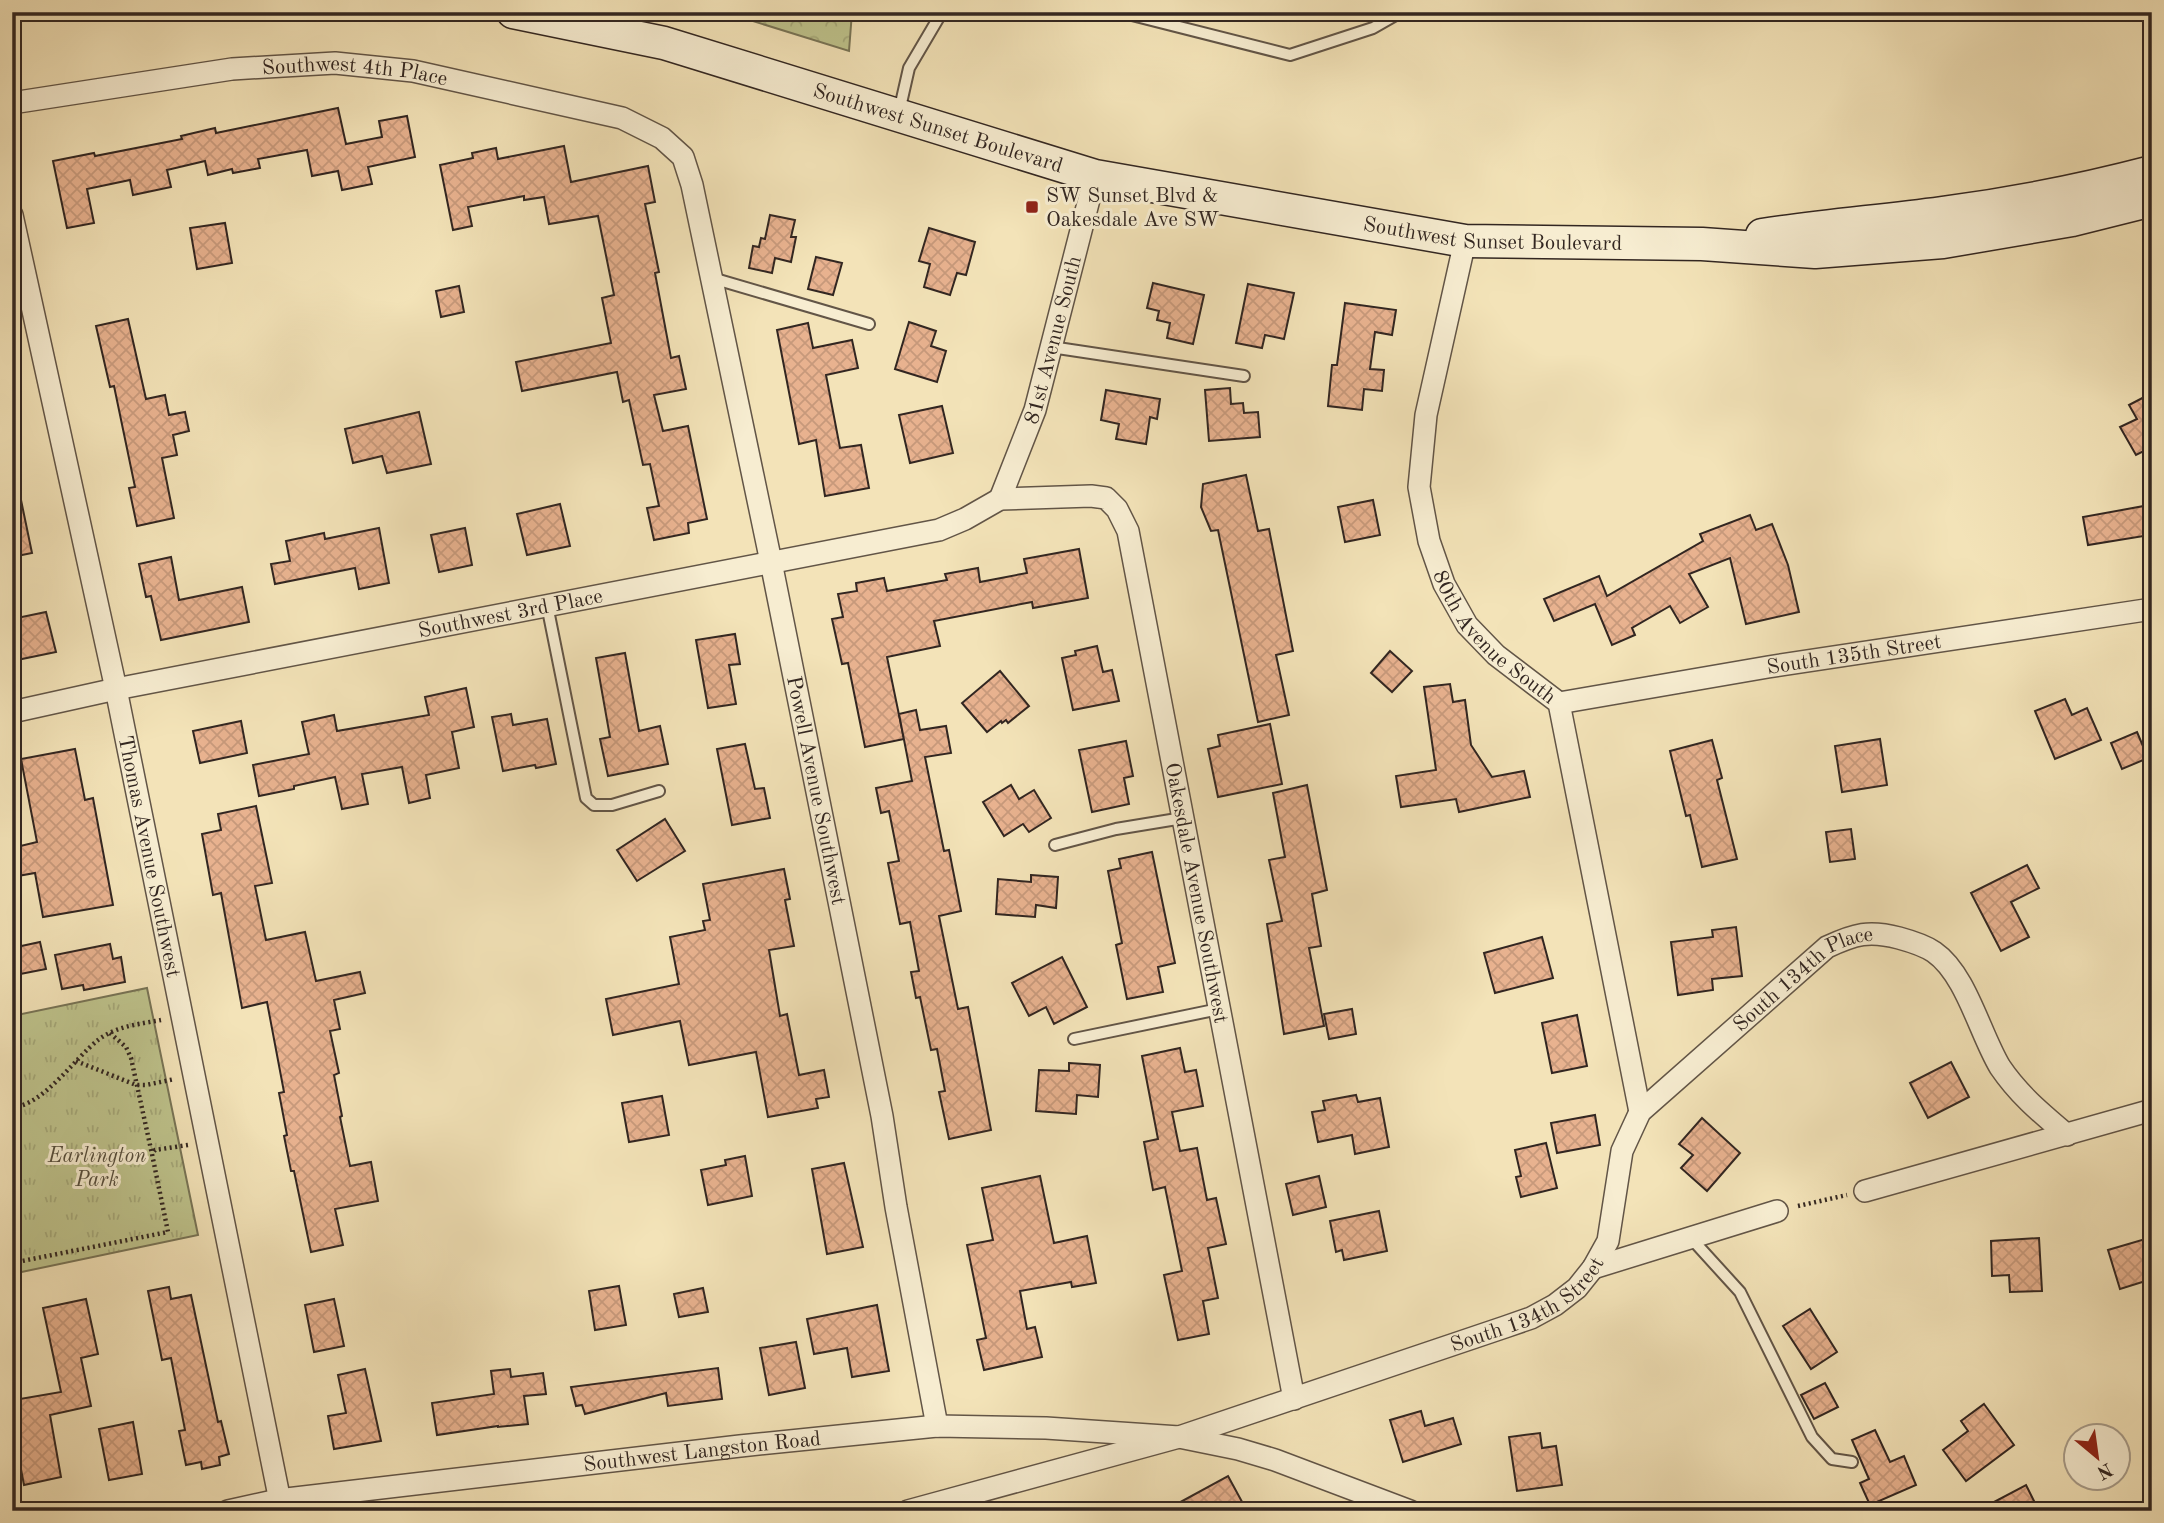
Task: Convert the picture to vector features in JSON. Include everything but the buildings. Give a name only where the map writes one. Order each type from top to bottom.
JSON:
[{"type":"main road","name":"Southwest Sunset Boulevard","points":[[513,12],[664,43],[1094,176],[1465,241],[1702,244],[1815,252],[1943,242],[2072,220],[2152,200]]},
{"type":"main road","name":"Southwest Sunset Boulevard","points":[[1702,244],[1822,226],[1942,213],[2082,190],[2152,172]]},
{"type":"street","name":"Southwest 4th Place","points":[[12,103],[232,69],[335,63],[413,71],[622,118],[662,138],[682,157]]},
{"type":"street","name":"Powell Avenue Southwest","points":[[682,157],[692,185],[771,562],[882,1116],[896,1207],[937,1426]]},
{"type":"street","name":"81st Avenue South","points":[[1000,499],[1035,410],[1094,176]]},
{"type":"street","name":"Thomas Avenue Southwest","points":[[12,215],[116,689],[280,1505]]},
{"type":"street","name":"80th Avenue South","points":[[1465,241],[1426,415],[1419,487],[1429,541],[1444,584],[1467,625],[1496,655],[1559,702],[1640,1112]]},
{"type":"street","name":"Oakesdale Avenue Southwest","points":[[1000,499],[1091,496],[1106,498],[1117,509],[1128,531],[1294,1399]]},
{"type":"street","name":"Southwest 3rd Place","points":[[12,712],[116,689],[939,530],[1000,499]]},
{"type":"street","name":"South 135th Street","points":[[1559,702],[1768,667],[2152,609]]},
{"type":"street","name":"South 134th Place","points":[[1593,1268],[1608,1241],[1622,1151],[1640,1112],[1827,947],[1853,935],[1879,933],[1908,940],[1934,952],[1957,977],[2000,1065],[2025,1100],[2067,1135]]},
{"type":"street","points":[[1865,1191],[2152,1110]]},
{"type":"street","name":"South 134th Street","points":[[908,1511],[1179,1437],[1531,1318],[1555,1305],[1577,1288],[1593,1268],[1777,1211]]},
{"type":"street","name":"Southwest Langston Road","points":[[228,1511],[740,1446],[937,1426],[1046,1428],[1179,1437]]},
{"type":"street","points":[[1179,1437],[1238,1449],[1410,1511]]},
{"type":"lane","points":[[898,114],[909,68],[942,12]]},
{"type":"lane","points":[[1121,12],[1290,55],[1373,28],[1401,12]]},
{"type":"lane","points":[[712,278],[869,324]]},
{"type":"lane","points":[[1051,347],[1244,376]]},
{"type":"lane","points":[[547,605],[586,798],[594,805],[612,805],[659,791]]},
{"type":"lane","points":[[1055,845],[1116,829],[1183,818]]},
{"type":"lane","points":[[1074,1039],[1219,1010]]},
{"type":"lane","points":[[1690,1237],[1740,1292],[1812,1437],[1832,1459],[1852,1462]]},
{"type":"path","points":[[12,1107],[20,1107],[31,1101],[99,1039],[110,1033],[123,1027],[181,1016]]},
{"type":"path","points":[[12,1264],[168,1232],[131,1058],[125,1047],[110,1033]]},
{"type":"path","points":[[76,1061],[136,1084],[146,1085],[193,1076]]},
{"type":"path","points":[[152,1154],[155,1150],[206,1142]]},
{"type":"path","points":[[1777,1211],[1865,1191]]},
{"type":"green space","points":[[724,12],[852,12],[849,51]]},
{"type":"green space","name":"Earlington Park","points":[[147,988],[198,1235],[12,1274],[12,1016]]},
{"type":"place","name":"SW Sunset Blvd & Oakesdale Ave SW","points":[[1032,207]]}]
